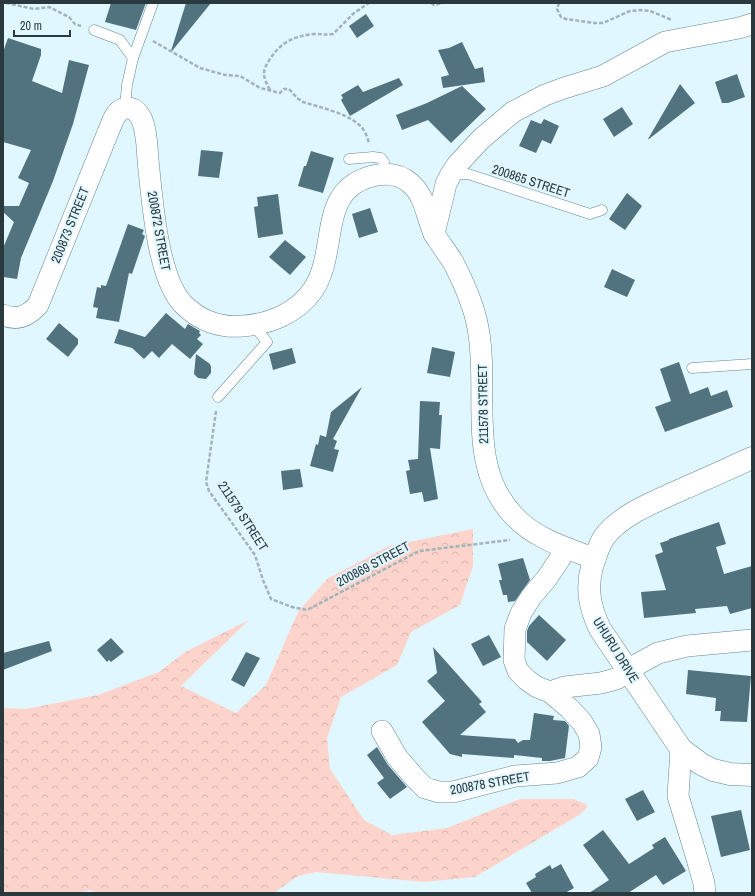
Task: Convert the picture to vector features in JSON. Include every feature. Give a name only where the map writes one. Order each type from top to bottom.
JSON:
[{"type":"street","points":[[434,234],[446,184],[451,174],[457,165],[481,140],[513,112],[528,103],[564,88],[603,76],[622,67],[665,42],[739,28],[752,24]]},
{"type":"street","name":"200873 STREET","points":[[3,315],[15,318],[24,316],[32,312],[38,306],[113,120],[123,108]]},
{"type":"street","name":"200872 STREET","points":[[123,108],[132,109],[142,120],[161,256],[174,292],[192,313],[218,325],[234,327],[272,321],[288,313],[307,298],[322,274],[326,258],[331,221],[339,200],[344,192],[365,178],[378,165],[406,180],[412,185],[424,203]]},
{"type":"street","name":"211578 STREET","points":[[424,203],[434,234],[453,262],[472,304],[478,327],[482,351],[483,442],[485,462],[493,487],[515,518],[536,535],[594,559]]},
{"type":"street","name":"UHURU DRIVE","points":[[752,458],[634,512],[618,523],[603,538],[594,559],[589,580],[590,601],[594,616],[600,629],[681,749],[701,764],[713,770],[730,774],[752,774]]},
{"type":"street","points":[[567,548],[547,578],[531,597],[521,613],[515,628],[514,660],[518,671],[537,687],[550,692],[565,687],[616,680],[638,664],[658,654],[687,646],[752,640]]},
{"type":"street","name":"200878 STREET","points":[[382,731],[397,757],[414,777],[425,788],[438,792],[453,792],[515,776],[557,773],[578,767],[588,758],[591,747],[589,734],[582,722],[569,708],[550,692]]},
{"type":"street","points":[[681,749],[678,796],[704,883],[705,893]]},
{"type":"lane","points":[[123,108],[133,58],[153,3]]},
{"type":"lane","points":[[94,30],[120,40],[133,58]]},
{"type":"lane","points":[[349,159],[378,165]]},
{"type":"lane","name":"200865 STREET","points":[[451,174],[468,174],[590,214],[602,210]]},
{"type":"lane","points":[[218,397],[267,342],[253,325]]},
{"type":"lane","points":[[692,368],[752,364]]},
{"type":"path","points":[[6,3],[34,9],[49,7],[69,17],[75,24],[94,30]]},
{"type":"path","points":[[270,91],[264,74],[264,68],[276,50],[287,41],[300,37],[315,34],[333,34],[354,13],[369,3]]},
{"type":"path","points":[[431,3],[434,5],[443,3]]},
{"type":"path","points":[[559,3],[557,9],[561,17],[594,23],[603,22],[630,11],[650,11],[672,20],[674,23],[674,26],[663,28],[662,30],[665,42]]},
{"type":"path","points":[[133,58],[154,41],[200,68],[225,75],[240,76],[260,88],[270,91],[280,93],[284,89],[289,89],[303,102],[347,116],[359,124],[366,134],[378,165]]},
{"type":"path","name":"211579 STREET","points":[[218,397],[206,482],[209,491],[255,555],[271,599]]},
{"type":"path","name":"200869 STREET","points":[[271,599],[292,607],[307,610],[419,551],[505,542],[536,535]]},
{"type":"green space","points":[[473,529],[473,566],[460,605],[411,632],[397,665],[341,697],[327,738],[330,769],[364,820],[392,835],[447,828],[520,799],[573,799],[586,804],[587,808],[579,815],[475,877],[424,882],[316,872],[298,876],[274,893],[96,893],[90,890],[80,893],[3,893],[3,708],[25,709],[98,695],[159,672],[185,652],[249,620],[181,686],[236,713],[266,685],[298,612],[327,579],[389,546]]},
{"type":"building","points":[[111,3],[146,3],[136,30],[105,22]]},
{"type":"building","points":[[186,3],[211,3],[171,51]]},
{"type":"building","points":[[366,14],[374,26],[357,38],[349,26]]},
{"type":"building","points":[[8,38],[41,49],[41,55],[32,81],[62,93],[69,60],[89,65],[73,124],[53,181],[21,258],[17,279],[3,277],[3,248],[14,222],[3,212],[3,206],[19,206],[29,183],[18,178],[31,150],[3,142],[3,52]]},
{"type":"building","points":[[462,42],[475,69],[483,67],[485,82],[443,88],[441,77],[449,75],[438,50],[449,48]]},
{"type":"building","points":[[737,74],[745,97],[728,103],[722,103],[715,82]]},
{"type":"building","points":[[399,78],[403,85],[350,116],[341,100],[343,98],[341,95],[358,85],[363,92]]},
{"type":"building","points":[[680,84],[695,103],[648,139]]},
{"type":"building","points":[[462,86],[486,109],[451,143],[428,120],[402,130],[396,115],[427,103]]},
{"type":"building","points":[[622,107],[633,124],[614,137],[603,119]]},
{"type":"building","points":[[544,119],[559,126],[551,144],[542,140],[536,153],[519,146],[531,120],[541,124]]},
{"type":"building","points":[[201,150],[223,152],[219,178],[198,176]]},
{"type":"building","points":[[311,151],[334,158],[323,193],[298,186],[304,166],[306,166]]},
{"type":"building","points":[[627,193],[642,206],[625,230],[609,219]]},
{"type":"building","points":[[278,194],[283,234],[258,238],[254,207],[258,206],[257,197]]},
{"type":"building","points":[[370,208],[378,232],[359,238],[352,214]]},
{"type":"building","points":[[128,224],[144,230],[142,234],[145,236],[132,274],[129,273],[119,322],[96,318],[98,308],[93,307],[97,287],[101,288],[101,285],[106,286]]},
{"type":"building","points":[[285,240],[306,257],[290,275],[269,257]]},
{"type":"building","points":[[612,269],[635,280],[627,297],[604,287]]},
{"type":"building","points":[[166,313],[185,329],[188,324],[200,331],[199,333],[201,335],[197,339],[203,344],[190,359],[172,344],[159,358],[152,351],[144,359],[132,348],[114,343],[119,329],[145,337]]},
{"type":"building","points":[[59,323],[78,339],[78,344],[68,357],[46,339]]},
{"type":"building","points":[[432,347],[455,352],[450,377],[427,373]]},
{"type":"building","points":[[292,348],[296,363],[273,370],[269,354]]},
{"type":"building","points":[[196,354],[210,364],[211,373],[206,379],[198,378],[194,374]]},
{"type":"building","points":[[679,362],[690,394],[708,387],[711,396],[727,390],[733,407],[665,432],[655,407],[671,401],[660,369]]},
{"type":"building","points":[[362,387],[333,439],[337,441],[334,449],[339,450],[333,472],[310,466],[320,435],[326,437],[331,412]]},
{"type":"building","points":[[420,401],[440,402],[439,415],[442,415],[440,449],[430,448],[438,499],[424,502],[422,492],[410,494],[406,471],[410,470],[408,460],[418,459]]},
{"type":"building","points":[[300,469],[303,487],[283,490],[281,471]]},
{"type":"building","points":[[719,522],[726,544],[716,547],[724,574],[752,566],[752,608],[730,614],[727,606],[695,609],[696,613],[644,618],[641,592],[666,590],[655,555],[663,552],[660,543]]},
{"type":"building","points":[[523,558],[530,580],[515,601],[508,602],[507,595],[503,595],[499,580],[502,580],[498,564]]},
{"type":"building","points":[[539,615],[566,640],[547,661],[527,642],[527,631],[529,626]]},
{"type":"building","points":[[489,635],[501,657],[483,666],[471,644]]},
{"type":"building","points":[[111,638],[124,652],[111,662],[109,660],[107,662],[97,650]]},
{"type":"building","points":[[49,641],[52,651],[3,670],[3,653]]},
{"type":"building","points":[[433,647],[482,702],[479,704],[486,712],[460,735],[515,739],[518,743],[523,740],[530,740],[534,713],[554,716],[553,720],[565,721],[569,726],[565,758],[542,761],[542,758],[514,755],[514,758],[462,754],[462,757],[450,754],[422,722],[445,701],[427,681],[437,673]]},
{"type":"building","points":[[246,652],[260,658],[244,687],[231,680]]},
{"type":"building","points":[[688,670],[751,676],[747,722],[720,721],[721,711],[715,711],[716,698],[686,694]]},
{"type":"building","points":[[377,747],[388,765],[407,787],[390,799],[377,783],[384,778],[367,755]]},
{"type":"building","points":[[643,790],[655,812],[637,821],[625,799]]},
{"type":"building","points":[[741,810],[750,850],[721,857],[711,816]]},
{"type":"building","points":[[603,830],[629,864],[654,848],[652,845],[665,837],[686,871],[663,885],[656,875],[628,893],[589,893],[609,880],[583,845]]},
{"type":"building","points":[[561,864],[574,888],[565,893],[532,893],[526,883],[536,877],[535,874],[550,865],[552,869]]}]
